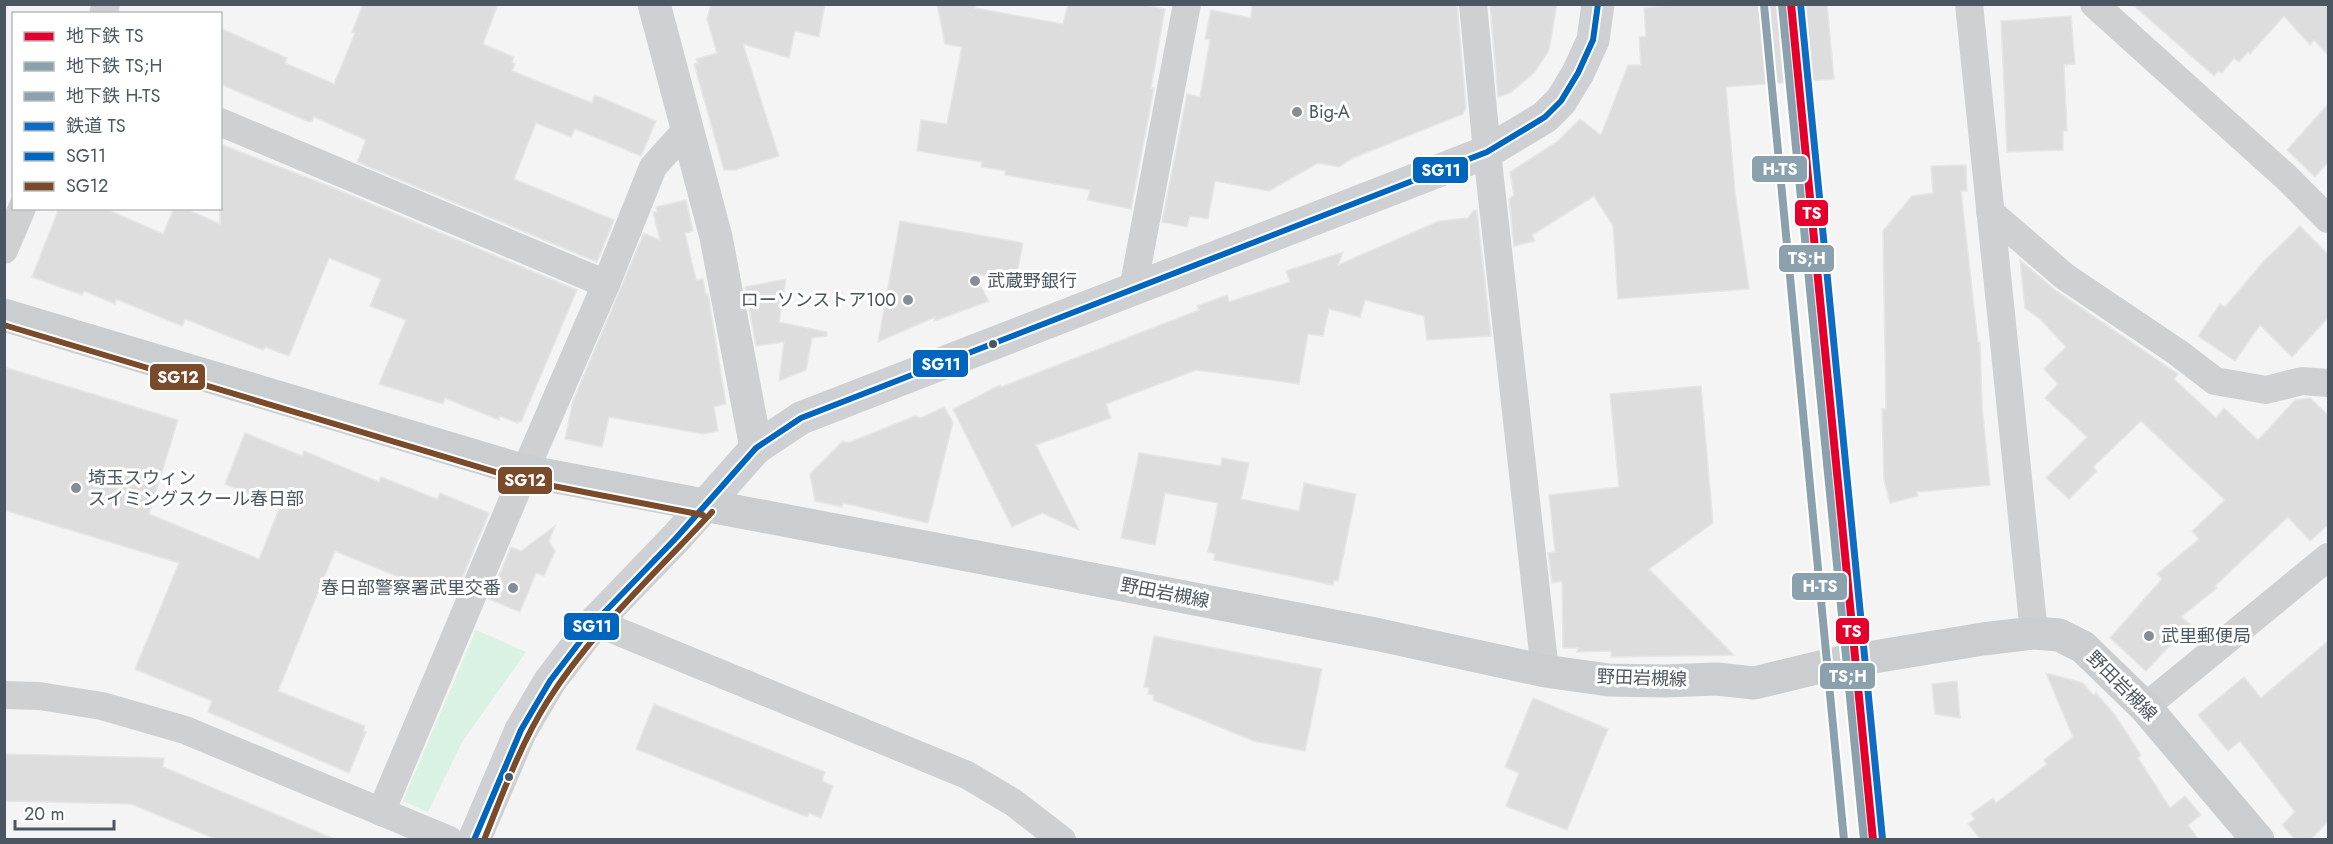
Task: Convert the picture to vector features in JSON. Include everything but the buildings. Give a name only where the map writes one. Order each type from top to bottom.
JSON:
[{"type":"main road","name":"野田岩槻線","points":[[4,315],[525,471],[1380,635],[1545,671],[1609,680],[1717,679],[1755,683],[1837,663],[1983,639],[2034,633],[2059,635],[2082,647],[2145,706],[2258,840]]},
{"type":"street","points":[[654,4],[716,237],[756,448]]},
{"type":"street","points":[[1133,289],[1187,4]]},
{"type":"street","points":[[1473,4],[1487,152],[1545,671]]},
{"type":"street","points":[[474,840],[521,730],[550,681],[595,622],[705,506],[756,448],[801,418],[1487,152],[1545,117],[1561,101],[1578,73],[1593,40],[1598,4]]},
{"type":"street","points":[[1970,4],[2034,633]]},
{"type":"street","points":[[2094,4],[2286,177],[2328,219]]},
{"type":"street","points":[[222,123],[606,284]]},
{"type":"street","points":[[381,812],[606,284],[653,167],[688,128]]},
{"type":"street","points":[[4,250],[21,210]]},
{"type":"street","points":[[1990,213],[2064,276],[2177,351],[2215,381],[2266,390],[2302,381],[2328,383]]},
{"type":"street","points":[[2145,706],[2328,557]]},
{"type":"street","points":[[595,622],[967,775],[1014,803],[1062,840]]},
{"type":"street","points":[[4,694],[39,696],[102,706],[185,730],[448,840]]},
{"type":"green space","points":[[476,630],[526,652],[462,742],[428,812],[403,801]]},
{"type":"metro line","name":"TS","points":[[1791,4],[1873,840]]},
{"type":"metro line","name":"H-TS","points":[[1764,5],[1844,840]]},
{"type":"metro line","name":"TS;H","points":[[1782,5],[1864,840]]},
{"type":"rail line","name":"TS","points":[[1800,4],[1882,839]]},
{"type":"transit line","name":"SG11","points":[[474,840],[521,730],[550,681],[595,622],[677,537],[756,448],[801,418],[1487,152],[1545,117],[1561,101],[1578,73],[1593,40],[1598,4]]},
{"type":"transit line","name":"SG12","points":[[4,325],[522,480],[703,515]]},
{"type":"transit line","name":"SG12","points":[[484,840],[528,735],[565,676],[604,627],[712,512]]},
{"type":"place","name":"Big-A","points":[[1297,112]]},
{"type":"place","name":"武蔵野銀行","points":[[975,281]]},
{"type":"place","name":"ローソンストア100","points":[[908,300]]},
{"type":"place","name":"埼玉スウィン スイミングスクール春日部","points":[[76,488]]},
{"type":"place","name":"春日部警察署武里交番","points":[[513,588]]},
{"type":"place","name":"武里郵便局","points":[[2149,636]]}]
